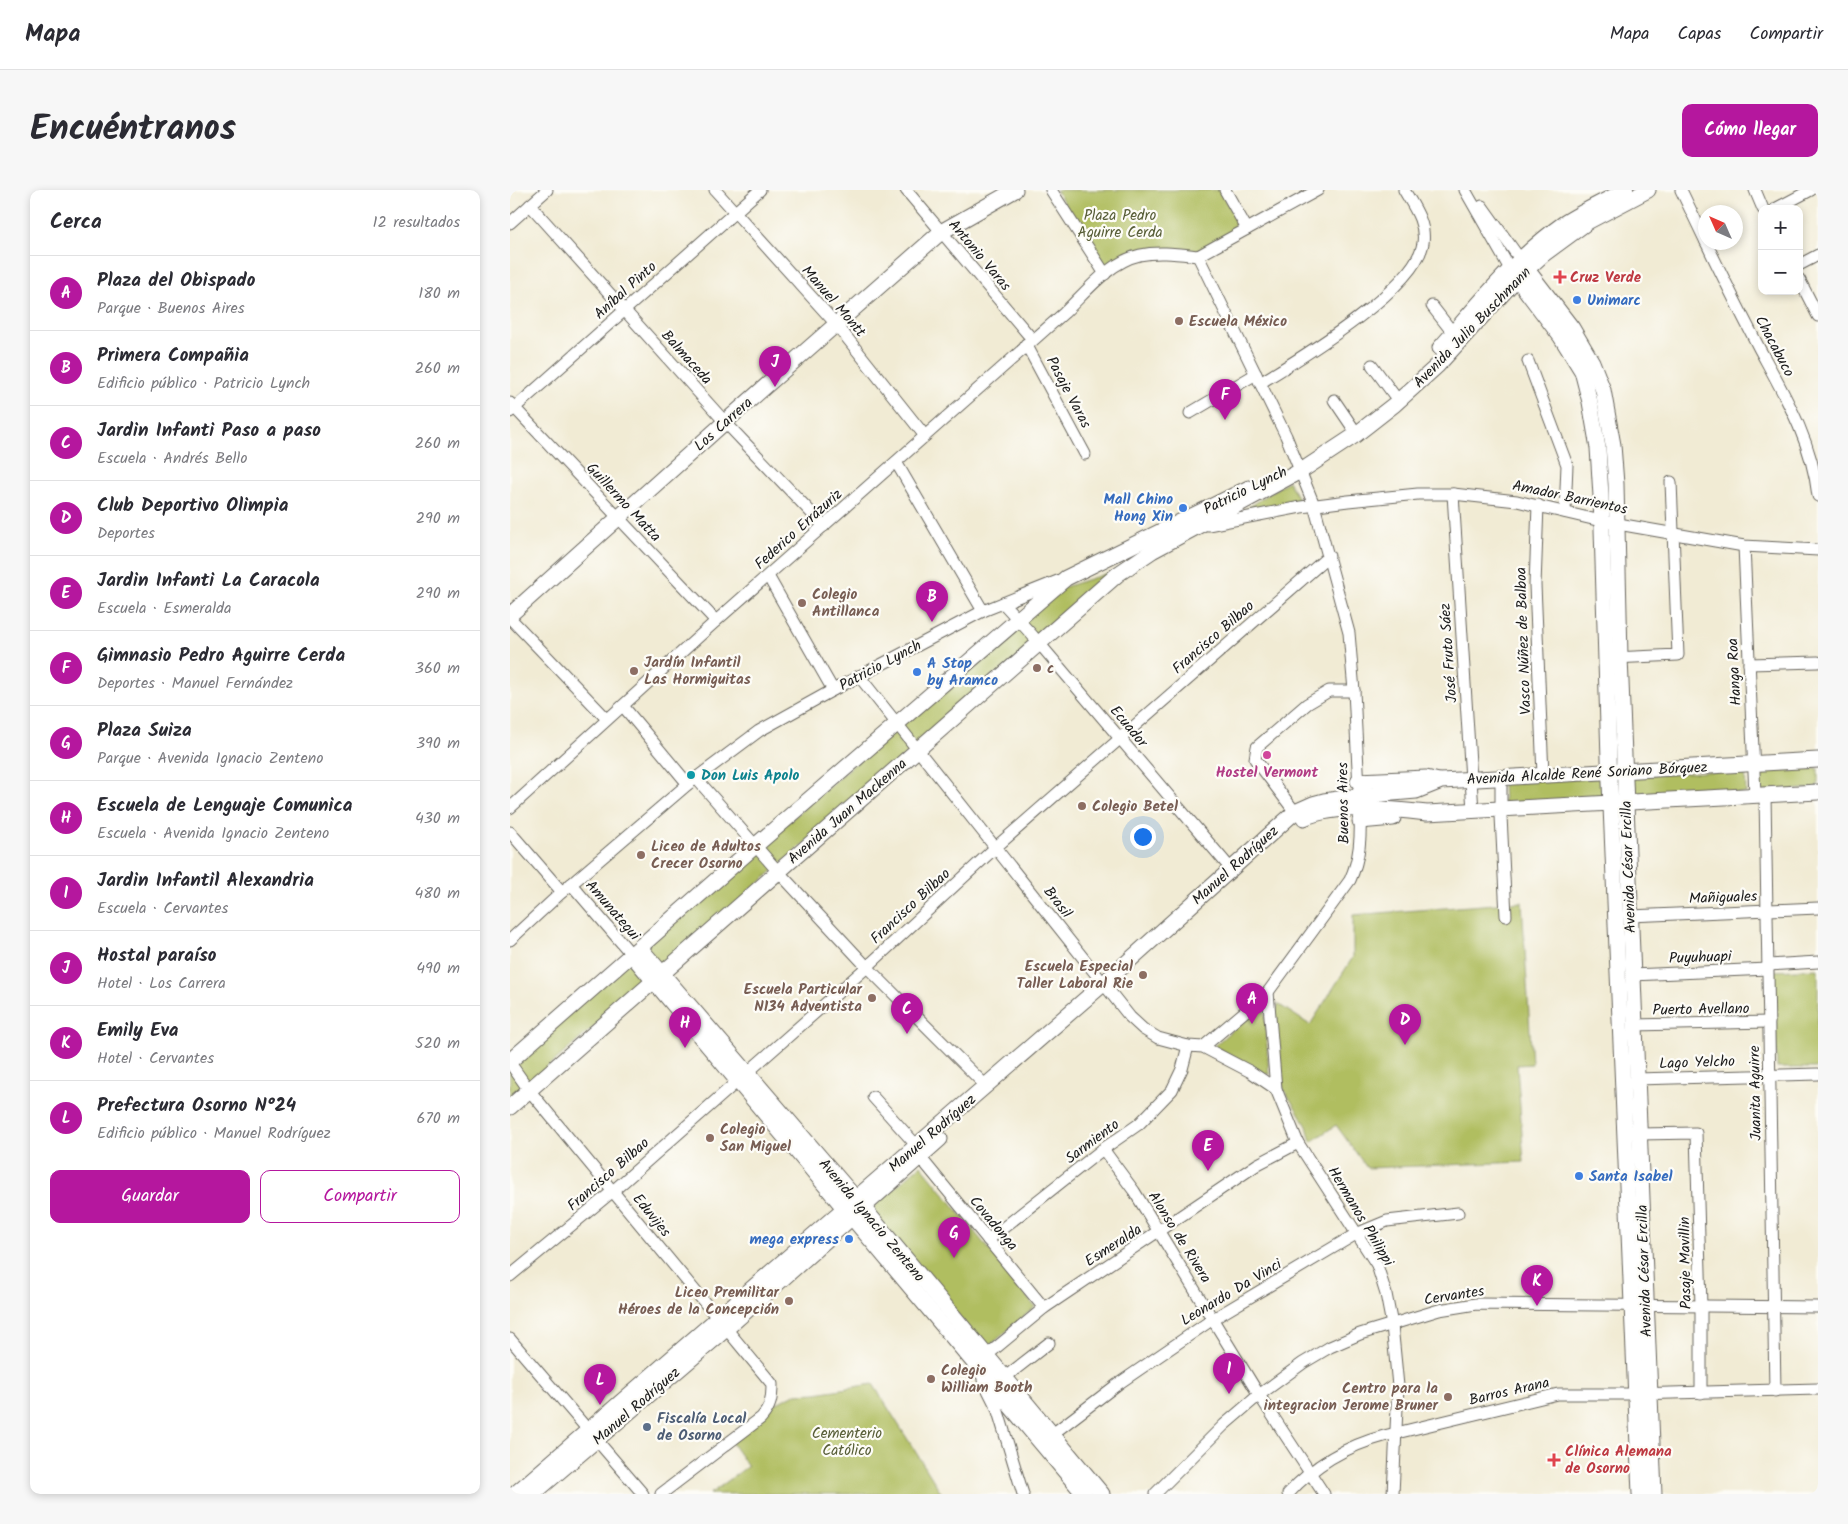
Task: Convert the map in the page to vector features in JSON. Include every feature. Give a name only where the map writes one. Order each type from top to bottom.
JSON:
[{"type":"main road","name":"Los Carrera","points":[[510,616],[725,422],[941,232],[1015,190]]},
{"type":"main road","name":"Avenida Julio Buschmann","points":[[1301,468],[1354,436],[1416,386],[1437,366],[1552,232],[1575,216],[1626,190]]},
{"type":"main road","name":"Avenida Julio Buschmann","points":[[1301,468],[1394,395],[1453,333],[1519,269],[1589,221],[1648,190]]},
{"type":"main road","name":"Avenida César Ercilla","points":[[1519,269],[1558,322],[1584,346],[1589,371],[1590,402],[1608,522],[1642,1394],[1640,1494]]},
{"type":"main road","name":"Avenida César Ercilla","points":[[1589,371],[1607,408],[1612,438],[1615,464],[1608,522]]},
{"type":"main road","points":[[1597,441],[1602,435],[1608,435],[1612,438]]},
{"type":"main road","name":"Avenida Juan Mackenna","points":[[510,1107],[1118,574],[1152,551],[1301,468]]},
{"type":"main road","name":"Patricio Lynch","points":[[1066,578],[1301,468]]},
{"type":"main road","points":[[510,1062],[755,846],[1066,578]]},
{"type":"main road","name":"Avenida Alcalde René Soriano Bórquez","points":[[1359,802],[1426,778],[1441,781],[1818,760]]},
{"type":"main road","name":"Avenida Alcalde René Soriano Bórquez","points":[[1359,802],[1427,813],[1818,792]]},
{"type":"main road","name":"Manuel Rodríguez","points":[[918,1152],[986,1086],[1106,987],[1231,869],[1295,812],[1313,804],[1359,802]]},
{"type":"main road","name":"Manuel Rodríguez","points":[[533,1494],[593,1436],[1293,825],[1304,818],[1318,813],[1359,802]]},
{"type":"main road","name":"Avenida César Ercilla","points":[[1618,803],[1630,916],[1639,1134],[1638,1305]]},
{"type":"main road","name":"Avenida Ignacio Zenteno","points":[[636,951],[981,1360],[1004,1378],[1084,1494]]},
{"type":"main road","name":"Avenida Ignacio Zenteno","points":[[981,1360],[1004,1407],[1046,1438],[1102,1494]]},
{"type":"main road","name":"Avenida César Ercilla","points":[[1642,1394],[1654,1494]]},
{"type":"main road","name":"Manuel Rodríguez","points":[[515,1494],[593,1436]]},
{"type":"street","points":[[510,223],[547,190]]},
{"type":"street","name":"Manuel Montt","points":[[715,190],[836,324],[925,436]]},
{"type":"street","name":"Aníbal Pinto","points":[[512,408],[625,311],[760,190]]},
{"type":"street","name":"Antonio Varas","points":[[906,190],[1029,342]]},
{"type":"street","points":[[1051,190],[1105,274]]},
{"type":"street","points":[[1225,190],[1247,229]]},
{"type":"street","points":[[1198,256],[1318,190]]},
{"type":"street","points":[[1190,413],[1316,349],[1369,309],[1412,268],[1422,249],[1423,228],[1422,221],[1404,190]]},
{"type":"street","name":"Avenida César Ercilla","points":[[1465,190],[1519,269]]},
{"type":"street","name":"Avenida César Ercilla","points":[[1472,190],[1519,269]]},
{"type":"street","name":"Chacabuco","points":[[1681,190],[1698,225]]},
{"type":"street","points":[[1755,190],[1761,205]]},
{"type":"street","points":[[1783,205],[1811,190]]},
{"type":"street","name":"Balmaceda","points":[[530,205],[725,422],[824,526]]},
{"type":"street","name":"Chacabuco","points":[[1710,250],[1732,297],[1797,418],[1811,456],[1818,496]]},
{"type":"street","name":"Federico Errázuriz","points":[[510,808],[716,621],[1105,274],[1123,262],[1140,255],[1161,253],[1198,256]]},
{"type":"street","points":[[1803,262],[1818,255]]},
{"type":"street","name":"Buenos Aires","points":[[1198,256],[1313,493],[1314,505],[1349,633],[1354,692],[1359,802],[1357,865],[1350,880],[1268,992],[1203,1048]]},
{"type":"street","points":[[1803,287],[1818,316]]},
{"type":"street","points":[[1432,306],[1453,333]]},
{"type":"street","name":"Pasaje Varas","points":[[1029,342],[1085,454]]},
{"type":"street","points":[[1528,361],[1567,465],[1565,512]]},
{"type":"street","points":[[1372,365],[1394,395]]},
{"type":"street","points":[[1334,400],[1354,428]]},
{"type":"street","name":"Guillermo Matta","points":[[512,408],[716,621]]},
{"type":"street","points":[[896,462],[983,611]]},
{"type":"street","points":[[1613,658],[1678,656],[1671,482]]},
{"type":"street","name":"Amador Barrientos","points":[[1314,505],[1400,495],[1453,494],[1496,497],[1608,522],[1744,546],[1818,550]]},
{"type":"street","name":"José Fruto Sáez","points":[[1453,494],[1473,811]]},
{"type":"street","name":"Avenida Juan Mackenna","points":[[1194,528],[1314,505]]},
{"type":"street","name":"Vasco Núñez de Balboa","points":[[1538,505],[1535,585],[1543,775]]},
{"type":"street","name":"Hanga Roa","points":[[1744,546],[1754,764],[1760,795]]},
{"type":"street","name":"Francisco Bilbao","points":[[510,1276],[613,1191],[867,967],[996,847],[1329,556]]},
{"type":"street","points":[[768,576],[833,690]]},
{"type":"street","name":"Patricio Lynch","points":[[510,940],[566,888],[692,781],[759,731],[983,611],[1066,578]]},
{"type":"street","name":"Ecuador","points":[[1003,603],[1231,869]]},
{"type":"street","points":[[510,616],[607,719]]},
{"type":"street","points":[[1749,664],[1818,662]]},
{"type":"street","name":"Brasil","points":[[859,676],[1130,1017],[1143,1029],[1158,1038],[1203,1048],[1251,1072],[1276,1090]]},
{"type":"street","points":[[1295,812],[1254,759],[1257,747],[1307,704],[1329,691],[1354,692]]},
{"type":"street","points":[[623,706],[867,967],[986,1086]]},
{"type":"street","points":[[1500,778],[1506,916]]},
{"type":"street","name":"Juanita Aguirre","points":[[1760,795],[1767,910],[1775,1391]]},
{"type":"street","name":"Amunategui","points":[[510,832],[566,888],[636,951]]},
{"type":"street","name":"Mañiguales","points":[[1630,916],[1818,908]]},
{"type":"street","name":"Puyuhuapi","points":[[1632,975],[1768,967],[1818,962]]},
{"type":"street","name":"Hermanos Philippi","points":[[1268,992],[1276,1090],[1298,1142],[1377,1265],[1386,1294],[1392,1325],[1398,1386],[1393,1494]]},
{"type":"street","name":"Puerto Avellano","points":[[1634,1025],[1769,1022]]},
{"type":"street","name":"Sarmiento","points":[[988,1240],[1139,1124],[1172,1090],[1182,1069],[1188,1046]]},
{"type":"street","name":"Eduvijes","points":[[510,1062],[529,1090],[772,1384],[772,1400],[767,1412],[761,1418],[661,1494]]},
{"type":"street","name":"Lago Yelcho","points":[[1636,1079],[1818,1074]]},
{"type":"street","name":"Covadonga","points":[[873,1097],[1044,1308]]},
{"type":"street","name":"Pasaje Mavillin","points":[[1639,1134],[1696,1134],[1701,1306],[1701,1393]]},
{"type":"street","name":"Esmeralda","points":[[981,1360],[1044,1308],[1258,1164],[1298,1142]]},
{"type":"street","name":"Alonso de Rivera","points":[[1103,1150],[1134,1191],[1259,1395],[1324,1494]]},
{"type":"street","name":"Leonardo Da Vinci","points":[[1046,1438],[1118,1384],[1212,1319],[1356,1234],[1387,1221],[1458,1213]]},
{"type":"street","name":"Cervantes","points":[[1155,1494],[1224,1425],[1259,1395],[1302,1363],[1330,1347],[1360,1334],[1439,1310],[1476,1304],[1818,1307]]},
{"type":"street","points":[[510,1339],[643,1494]]},
{"type":"street","points":[[1004,1378],[1049,1343]]},
{"type":"street","name":"Barros Arana","points":[[1288,1494],[1309,1473],[1347,1449],[1372,1440],[1558,1394],[1818,1390]]},
{"type":"street","points":[[1004,1407],[1023,1494]]},
{"type":"green space","name":"Plaza Pedro Aguirre Cerda","points":[[1056,190],[1220,190],[1242,230],[1198,253],[1161,250],[1107,269]]},
{"type":"green space","points":[[1288,481],[1300,502],[1253,514],[1245,510]]},
{"type":"green space","points":[[1118,570],[510,1100],[510,1064],[1055,590]]},
{"type":"green space","points":[[1818,768],[1818,788],[1760,792],[1759,772]]},
{"type":"green space","points":[[1745,770],[1746,793],[1631,800],[1629,776]]},
{"type":"green space","points":[[1603,776],[1604,798],[1504,804],[1503,783]]},
{"type":"green space","points":[[1522,902],[1532,1064],[1517,1065],[1524,1162],[1367,1168],[1336,1125],[1311,1142],[1307,1126],[1283,1088],[1275,1016],[1278,1004],[1310,1025],[1353,957],[1353,915]]},
{"type":"green space","points":[[1818,969],[1818,1068],[1777,1068],[1774,971]]},
{"type":"green space","points":[[1264,1002],[1269,1075],[1214,1046]]},
{"type":"green space","points":[[921,1165],[1035,1307],[986,1349],[871,1209]]},
{"type":"green space","name":"Cementerio Católico","points":[[873,1384],[942,1494],[710,1494],[748,1466],[731,1442],[769,1407],[795,1394],[816,1393]]},
{"type":"place","name":"Cruz Verde","points":[[1560,277]]},
{"type":"place","name":"Unimarc","points":[[1577,300]]},
{"type":"place","name":"Escuela México","points":[[1179,321]]},
{"type":"place","name":"Hostal paraíso","points":[[775,387]]},
{"type":"place","name":"Gimnasio Pedro Aguirre Cerda","points":[[1225,420]]},
{"type":"place","name":"Mall Chino Hong Xin","points":[[1183,508]]},
{"type":"place","name":"Colegio Antillanca","points":[[802,603]]},
{"type":"place","name":"Primera Compañia","points":[[932,622]]},
{"type":"place","name":"c","points":[[1037,668]]},
{"type":"place","name":"Jardín Infantil Las Hormiguitas","points":[[634,671]]},
{"type":"place","name":"A Stop by Aramco","points":[[917,672]]},
{"type":"place","name":"Hostel Vermont","points":[[1267,755]]},
{"type":"place","name":"Don Luis Apolo","points":[[691,775]]},
{"type":"place","name":"Colegio Betel","points":[[1082,806]]},
{"type":"place","name":"Liceo de Adultos Crecer Osorno","points":[[641,855]]},
{"type":"place","name":"Escuela Especial Taller Laboral Rie","points":[[1143,975]]},
{"type":"place","name":"Escuela Particular N134 Adventista","points":[[872,998]]},
{"type":"place","name":"Plaza del Obispado","points":[[1252,1024]]},
{"type":"place","name":"Jardin Infanti Paso a paso","points":[[907,1034]]},
{"type":"place","name":"Club Deportivo Olimpia","points":[[1405,1045]]},
{"type":"place","name":"Escuela de Lenguaje Comunica","points":[[685,1048]]},
{"type":"place","name":"Colegio San Miguel","points":[[710,1138]]},
{"type":"place","name":"Jardin Infanti La Caracola","points":[[1208,1171]]},
{"type":"place","name":"Santa Isabel","points":[[1579,1176]]},
{"type":"place","name":"mega express","points":[[849,1239]]},
{"type":"place","name":"Plaza Suiza","points":[[954,1258]]},
{"type":"place","name":"Liceo Premilitar Héroes de la Concepción","points":[[789,1301]]},
{"type":"place","name":"Emily Eva","points":[[1537,1306]]},
{"type":"place","name":"Colegio William Booth","points":[[931,1379]]},
{"type":"place","name":"Jardin Infantil Alexandria","points":[[1229,1394]]},
{"type":"place","name":"Centro para la integracion Jerome Bruner","points":[[1448,1397]]},
{"type":"place","name":"Prefectura Osorno N°24","points":[[600,1405]]},
{"type":"place","name":"Fiscalía Local de Osorno","points":[[647,1427]]},
{"type":"place","name":"Clínica Alemana de Osorno","points":[[1554,1460]]}]
